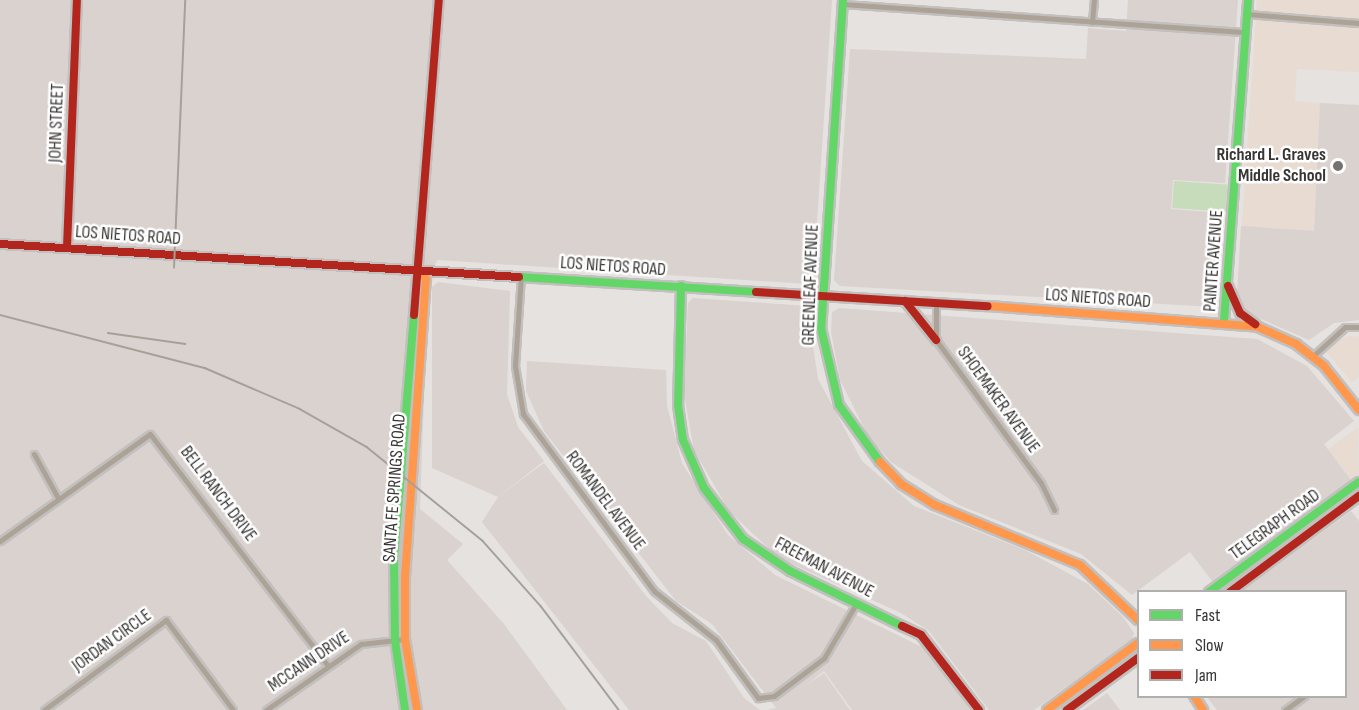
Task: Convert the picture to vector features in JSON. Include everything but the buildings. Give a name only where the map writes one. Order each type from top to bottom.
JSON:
[{"type":"main road","name":"JOHN STREET","points":[[68,247],[77,0]]},
{"type":"main road","name":"SANTA FE SPRINGS ROAD","points":[[405,710],[395,641],[394,558],[413,279],[419,269],[439,0]]},
{"type":"main road","name":"PAINTER AVENUE","points":[[1248,0],[1224,321],[1258,327],[1313,356],[1359,410]]},
{"type":"main road","name":"GREENLEAF AVENUE","points":[[843,2],[822,296],[828,372],[844,415],[876,460],[935,505],[1080,565],[1137,619]]},
{"type":"main road","name":"LOS NIETOS ROAD","points":[[0,244],[1224,321]]},
{"type":"main road","name":"SANTA FE SPRINGS ROAD","points":[[417,710],[405,639],[419,354],[426,279],[419,269]]},
{"type":"main road","points":[[1227,283],[1240,313],[1258,327]]},
{"type":"main road","name":"FREEMAN AVENUE","points":[[681,286],[678,405],[683,440],[704,488],[743,539],[790,571],[921,634],[979,710]]},
{"type":"main road","points":[[905,301],[936,340]]},
{"type":"main road","points":[[408,353],[419,354]]},
{"type":"main road","name":"TELEGRAPH ROAD","points":[[1210,590],[1359,482]]},
{"type":"main road","name":"TELEGRAPH ROAD","points":[[1231,590],[1359,496]]},
{"type":"main road","points":[[1243,567],[1250,576]]},
{"type":"main road","points":[[1047,710],[1137,644]]},
{"type":"main road","points":[[1067,710],[1137,659]]},
{"type":"street","points":[[1092,21],[1094,0]]},
{"type":"street","points":[[843,2],[1246,32]]},
{"type":"street","points":[[1247,14],[1359,23]]},
{"type":"street","name":"ROMANDEL AVENUE","points":[[521,275],[515,366],[523,414],[654,591],[716,640],[764,700],[824,658],[856,604]]},
{"type":"street","name":"SHOEMAKER AVENUE","points":[[936,303],[936,340],[1041,483],[1054,510]]},
{"type":"street","points":[[1313,356],[1345,327],[1359,327]]},
{"type":"street","name":"BELL RANCH DRIVE","points":[[0,541],[141,438],[156,437],[327,665]]},
{"type":"street","points":[[34,454],[58,498]]},
{"type":"street","name":"JORDAN CIRCLE","points":[[44,710],[166,620],[233,710]]},
{"type":"street","name":"MCCANN DRIVE","points":[[266,710],[327,665],[361,644],[405,639]]},
{"type":"street","points":[[1285,710],[1301,698]]},
{"type":"shaded area","points":[[0,0],[832,0],[813,280],[808,284],[437,260],[428,286],[420,509],[463,544],[447,560],[504,624],[567,710],[0,710]]},
{"type":"shaded area","points":[[1128,0],[1238,0],[1225,183],[1173,180],[1171,209],[1223,213],[1216,307],[840,286],[834,280],[850,49],[1086,59],[1088,28],[1126,31]]},
{"type":"shaded area","points":[[1257,0],[1359,0],[1359,72],[1297,69],[1295,101],[1320,103],[1314,232],[1242,226]]},
{"type":"shaded area","name":"Richard L. Graves Middle School","points":[[1320,103],[1359,105],[1359,320],[1334,323],[1309,340],[1245,312],[1237,296],[1241,226],[1314,231]]},
{"type":"shaded area","points":[[438,282],[510,291],[507,394],[518,427],[544,461],[498,497],[432,468],[432,287]]},
{"type":"shaded area","points":[[693,298],[807,306],[818,379],[862,461],[914,506],[1025,550],[1088,584],[1123,617],[1134,633],[1132,640],[1034,710],[989,710],[929,631],[901,613],[779,558],[729,511],[694,450],[684,394],[688,303]]},
{"type":"shaded area","points":[[839,308],[1257,339],[1307,366],[1354,421],[1324,444],[1351,480],[1212,581],[1190,552],[1132,595],[1081,554],[959,505],[891,462],[868,436],[840,380],[831,332],[832,312]]},
{"type":"shaded area","points":[[1351,336],[1359,337],[1359,377],[1352,382],[1327,353],[1335,341]]},
{"type":"shaded area","points":[[527,361],[666,370],[667,406],[682,463],[728,535],[775,575],[928,650],[970,710],[852,710],[824,671],[805,686],[824,673],[850,710],[767,710],[776,708],[712,624],[676,601],[544,431],[526,391]]},
{"type":"shaded area","points":[[1358,427],[1359,474],[1351,480],[1328,449]]},
{"type":"shaded area","points":[[544,463],[646,596],[672,623],[706,641],[744,698],[760,710],[629,710],[482,522],[498,497]]},
{"type":"shaded area","points":[[1351,511],[1359,521],[1359,710],[1217,710],[1208,698],[1347,698],[1347,590],[1244,590]]},
{"type":"shaded area","points":[[1107,693],[1120,710],[1083,710]]},
{"type":"green space","points":[[1174,181],[1229,185],[1227,212],[1172,208]]},
{"type":"railway","points":[[174,268],[185,0]]},
{"type":"railway","points":[[0,315],[205,368],[300,409],[367,447],[483,541],[541,606],[619,710]]},
{"type":"railway","points":[[108,333],[185,344]]},
{"type":"traffic: fast","points":[[843,0],[821,328],[839,405],[880,462]]},
{"type":"traffic: fast","points":[[1224,321],[1248,0]]},
{"type":"traffic: fast","points":[[519,277],[756,292]]},
{"type":"traffic: fast","points":[[681,286],[678,405],[683,440],[704,488],[743,539],[790,571],[902,626]]},
{"type":"traffic: fast","points":[[405,710],[395,641],[394,558],[414,315]]},
{"type":"traffic: fast","points":[[1212,590],[1359,482]]},
{"type":"traffic: slow","points":[[417,710],[405,639],[405,577],[426,279],[419,269]]},
{"type":"traffic: slow","points":[[988,306],[1258,327],[1296,344],[1324,366],[1359,410]]},
{"type":"traffic: slow","points":[[880,462],[901,484],[935,505],[1080,565],[1137,619]]},
{"type":"traffic: slow","points":[[1047,710],[1137,644]]},
{"type":"traffic: slow","points":[[1195,698],[1203,710]]},
{"type":"traffic: jam","points":[[67,247],[77,0]]},
{"type":"traffic: jam","points":[[414,315],[439,0]]},
{"type":"traffic: jam","points":[[0,244],[519,277]]},
{"type":"traffic: jam","points":[[1228,286],[1240,313],[1255,324]]},
{"type":"traffic: jam","points":[[756,292],[988,306]]},
{"type":"traffic: jam","points":[[905,301],[936,340]]},
{"type":"traffic: jam","points":[[1233,590],[1359,496]]},
{"type":"traffic: jam","points":[[902,626],[921,635],[979,710]]},
{"type":"traffic: jam","points":[[1067,710],[1137,659]]},
{"type":"place","name":"Richard L. Graves Middle School","points":[[1338,166]]}]
